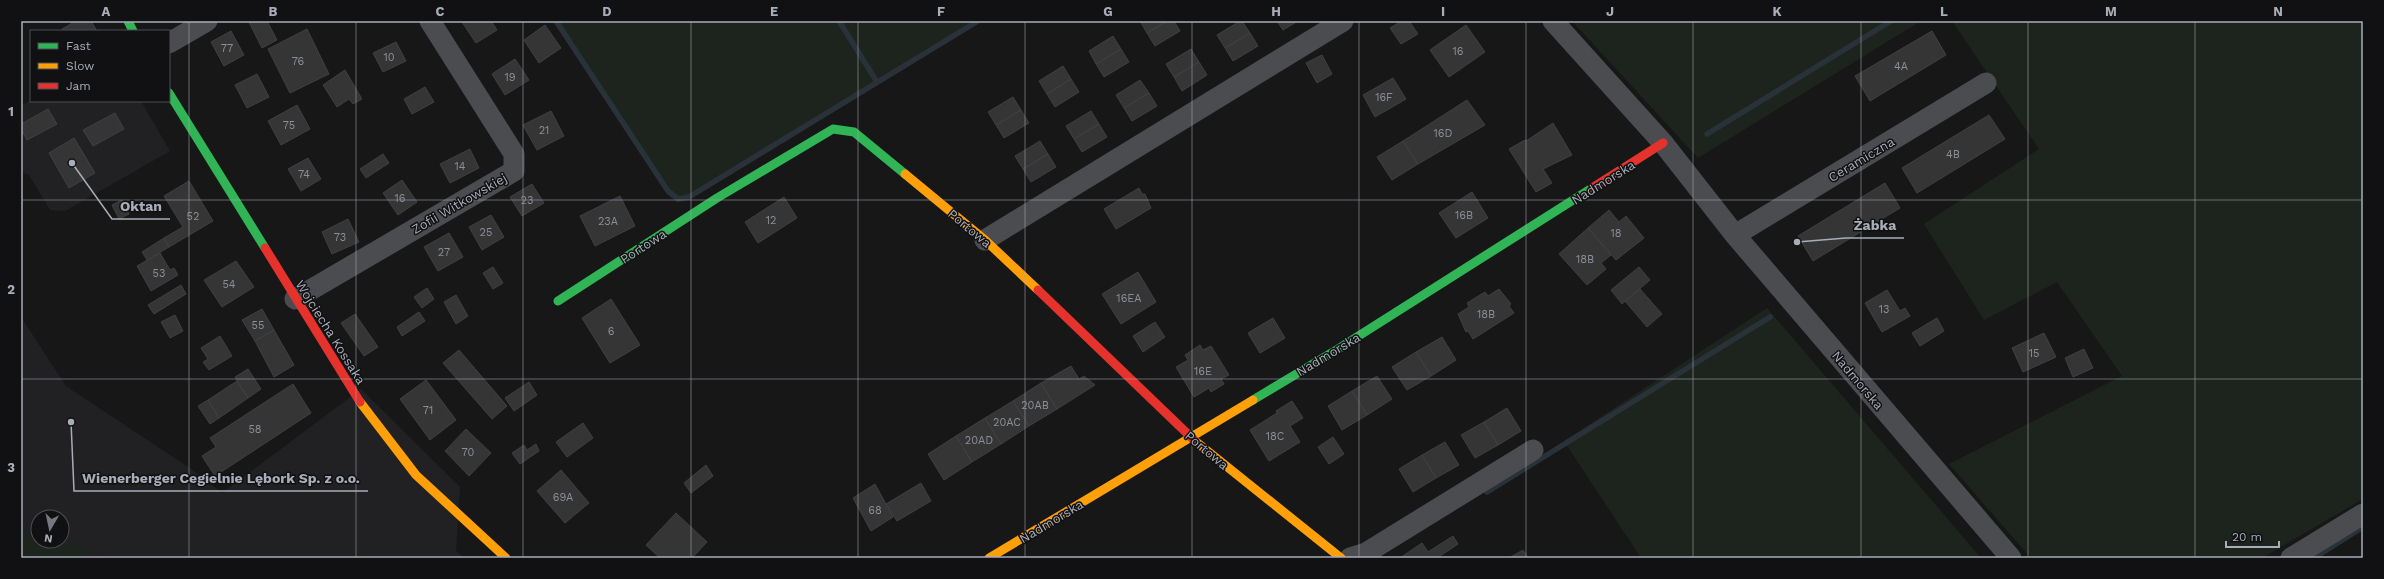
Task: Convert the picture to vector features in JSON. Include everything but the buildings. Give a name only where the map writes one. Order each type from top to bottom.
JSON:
[{"type":"street","points":[[128,21],[133,30]]},
{"type":"street","points":[[170,42],[207,21]]},
{"type":"street","name":"Zofii Witkowskiej","points":[[295,299],[514,171],[514,154],[430,21]]},
{"type":"street","points":[[985,240],[1342,21]]},
{"type":"street","name":"Nadmorska","points":[[1553,21],[1663,143],[1736,234],[2010,558]]},
{"type":"street","name":"Ceramiczna","points":[[1736,234],[1986,84]]},
{"type":"street","name":"Wojciecha Kossaka","points":[[170,94],[295,299],[367,413],[391,445],[421,480],[506,558]]},
{"type":"street","name":"Portowa","points":[[558,301],[717,198],[833,129],[854,132],[985,240],[1131,376],[1190,437],[1341,558]]},
{"type":"street","name":"Nadmorska","points":[[989,558],[1338,348],[1663,143]]},
{"type":"street","points":[[1350,558],[1366,553],[1533,450]]},
{"type":"street","points":[[2290,558],[2363,514]]},
{"type":"shaded area","points":[[556,21],[978,21],[689,197],[678,199],[668,191]]},
{"type":"shaded area","points":[[1572,21],[1921,21],[1698,158]]},
{"type":"shaded area","points":[[1952,21],[2363,21],[2363,499],[2262,558],[2031,558],[1949,464],[2122,376],[2057,282],[1984,320],[1924,224],[2039,149]]},
{"type":"shaded area","points":[[30,101],[30,102],[142,102],[170,151],[65,211],[50,210],[29,175],[21,172],[21,106]]},
{"type":"shaded area","points":[[1767,308],[1981,558],[1641,558],[1564,441]]},
{"type":"shaded area","points":[[21,317],[66,386],[191,469],[222,493],[361,389],[460,487],[456,551],[464,558],[21,558]]},
{"type":"shaded area","points":[[30,536],[30,549],[70,549],[70,543],[105,558],[21,558],[21,537]]},
{"type":"waterway","points":[[556,21],[668,191],[678,199],[689,197],[978,21]]},
{"type":"waterway","points":[[839,21],[877,82]]},
{"type":"waterway","points":[[1707,134],[1891,21]]},
{"type":"waterway","points":[[1487,492],[1770,317]]},
{"type":"waterway","points":[[2314,558],[2363,527]]},
{"type":"traffic: fast","points":[[128,21],[132,30]]},
{"type":"traffic: fast","points":[[170,95],[265,248]]},
{"type":"traffic: fast","points":[[558,301],[717,198],[833,129],[854,132],[905,174]]},
{"type":"traffic: fast","points":[[1253,400],[1338,349],[1592,188]]},
{"type":"traffic: slow","points":[[905,174],[985,240],[1038,290]]},
{"type":"traffic: slow","points":[[989,558],[1253,400]]},
{"type":"traffic: slow","points":[[360,402],[416,475],[506,558]]},
{"type":"traffic: slow","points":[[1195,441],[1341,558]]},
{"type":"traffic: jam","points":[[1592,188],[1663,143]]},
{"type":"traffic: jam","points":[[265,248],[360,402]]},
{"type":"traffic: jam","points":[[1038,290],[1195,441]]},
{"type":"place","name":"Oktan","points":[[72,163]]},
{"type":"place","name":"Żabka","points":[[1797,242]]},
{"type":"place","name":"Wienerberger Cegielnie Lębork Sp. z o.o.","points":[[71,422]]}]
